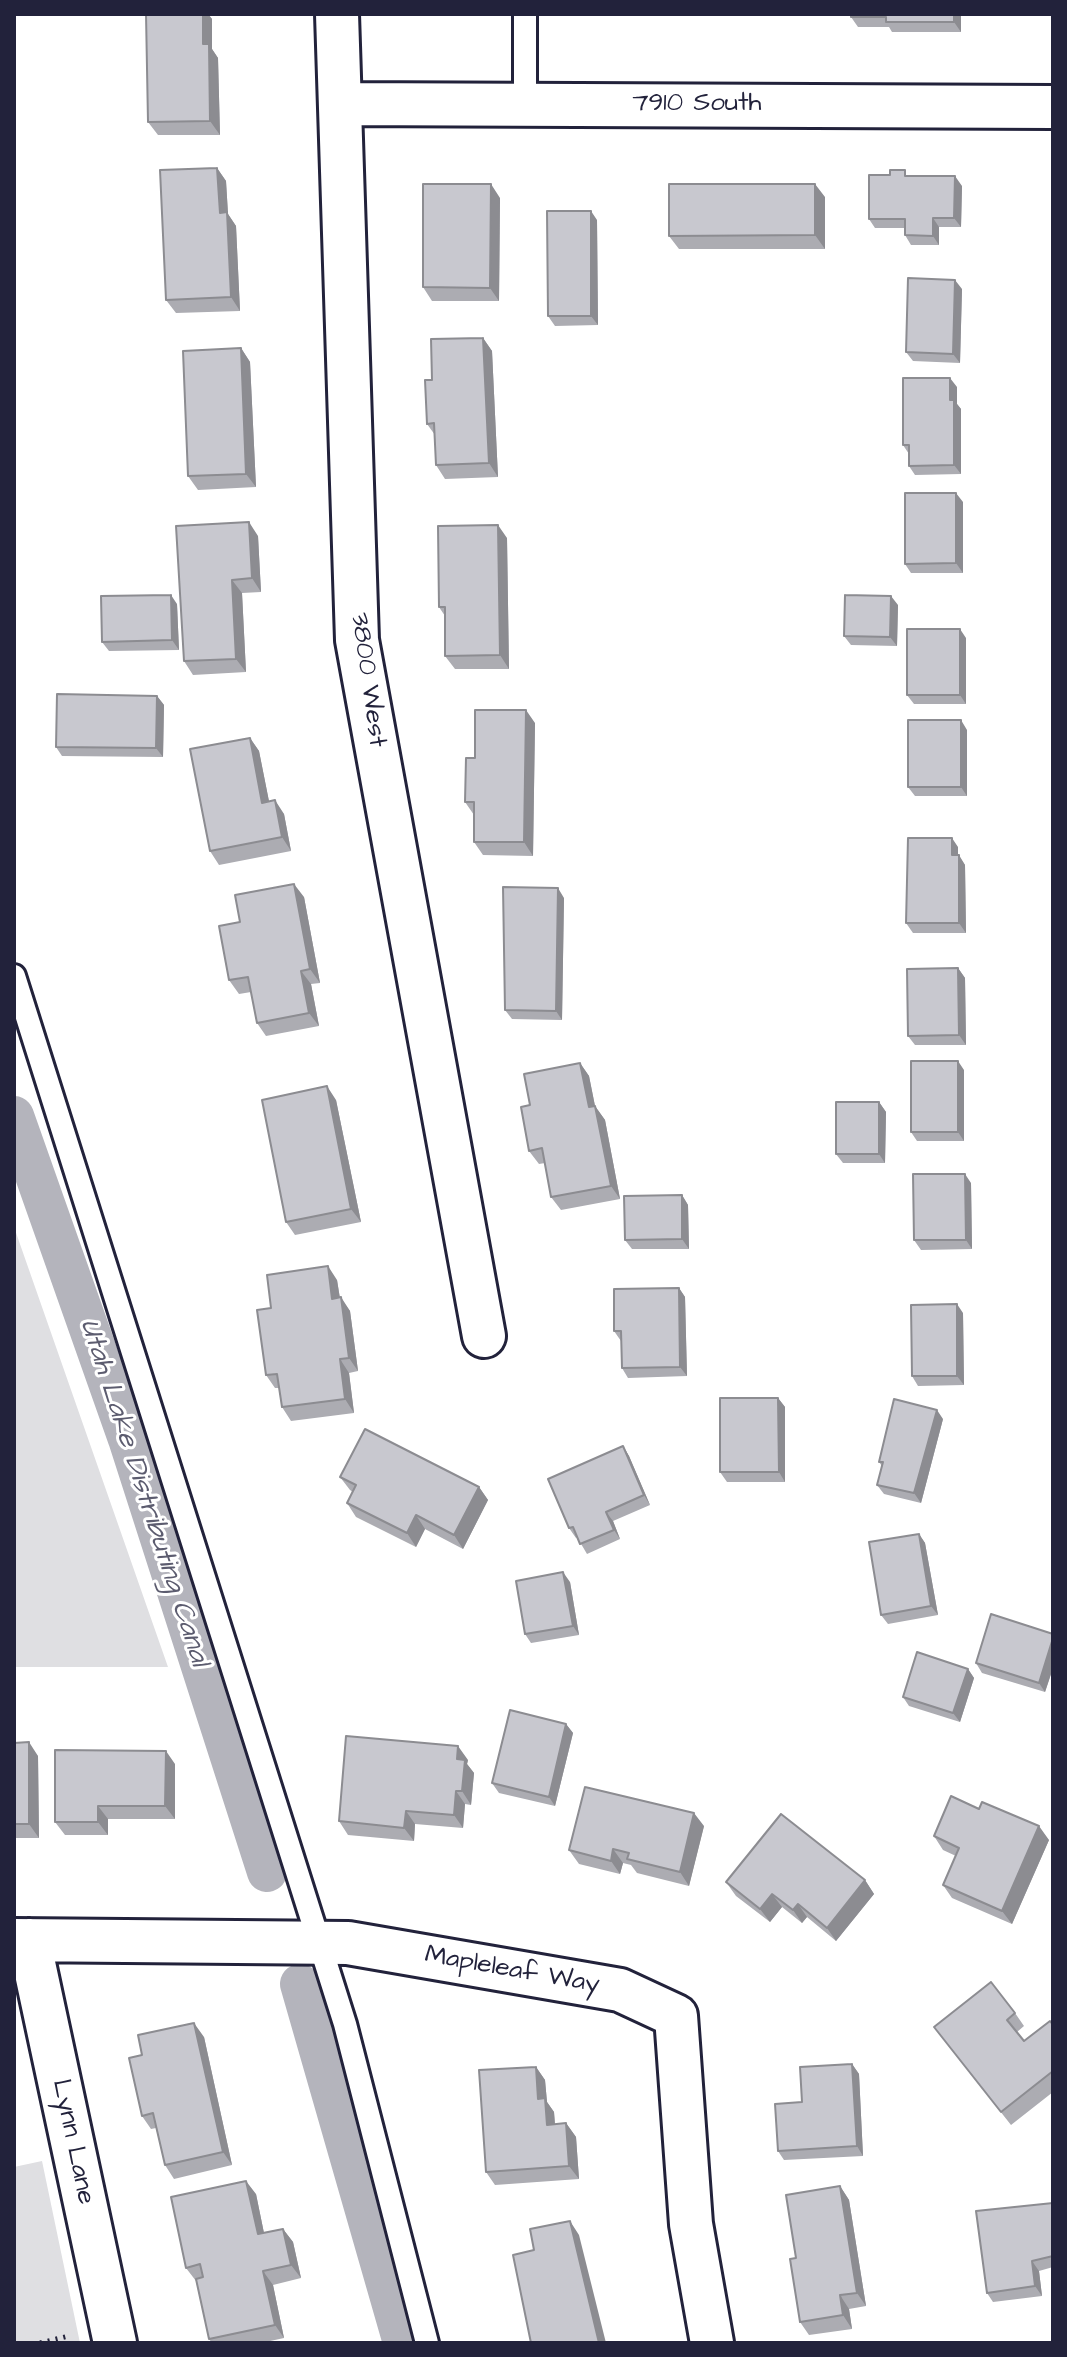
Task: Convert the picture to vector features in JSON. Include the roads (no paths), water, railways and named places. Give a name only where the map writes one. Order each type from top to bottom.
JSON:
[{"type":"street","name":"3800 West","points":[[337,14],[357,640],[484,1336]]},
{"type":"street","name":"7910 South","points":[[340,104],[1053,107]]},
{"type":"street","name":"Mapleleaf Way","points":[[22,1940],[348,1943],[620,1990],[676,2016],[691,2224],[712,2343]]},
{"type":"street","name":"Lynn Lane","points":[[22,1940],[115,2343]]},
{"type":"lane","points":[[525,14],[525,105]]},
{"type":"lane","points":[[14,976],[345,2024],[427,2343]]},
{"type":"waterway","name":"Utah Lake Distributing Canal","points":[[14,1116],[128,1439],[267,1872]]},
{"type":"waterway","name":"Utah Lake Distributing Canal","points":[[300,1984],[403,2343]]}]
